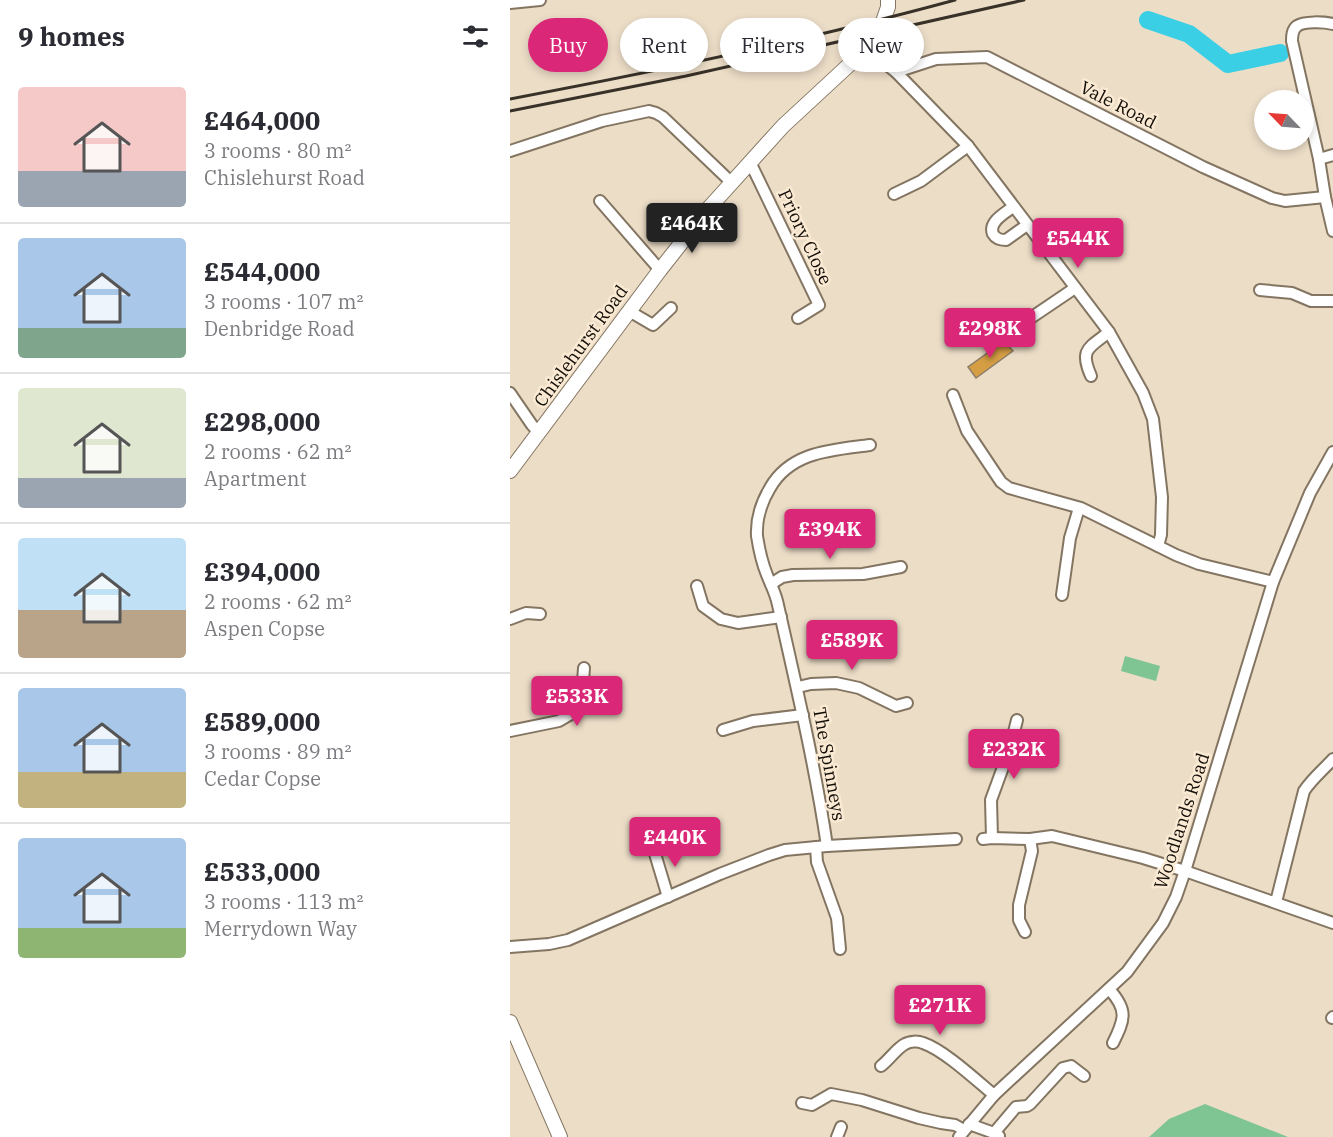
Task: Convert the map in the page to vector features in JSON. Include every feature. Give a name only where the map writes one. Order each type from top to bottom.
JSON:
[{"type":"main road","name":"Chislehurst Road","points":[[884,18],[888,0]]},
{"type":"main road","name":"Chislehurst Road","points":[[510,471],[685,237],[731,182],[783,126],[843,72]]},
{"type":"main road","points":[[510,1022],[560,1137]]},
{"type":"street","points":[[510,3],[540,0]]},
{"type":"street","points":[[1333,24],[1322,22],[1298,25],[1292,34],[1333,231]]},
{"type":"street","name":"Vale Road","points":[[924,63],[936,59],[987,57],[1203,167],[1272,198],[1285,201],[1325,197]]},
{"type":"street","points":[[896,72],[968,146],[1109,332],[1143,393],[1153,418],[1162,497],[1161,535],[1158,546]]},
{"type":"street","points":[[510,151],[602,121],[649,111],[663,117],[731,182]]},
{"type":"street","points":[[894,194],[921,181],[968,146]]},
{"type":"street","points":[[1319,159],[1333,155]]},
{"type":"street","name":"Priory Close","points":[[750,162],[819,305],[798,318]]},
{"type":"street","points":[[600,201],[660,270]]},
{"type":"street","points":[[1013,207],[993,223],[992,230],[995,237],[999,240],[1006,240],[1027,225]]},
{"type":"street","points":[[1007,334],[1075,288]]},
{"type":"street","points":[[1260,290],[1293,293],[1311,301],[1333,302]]},
{"type":"street","points":[[630,311],[653,325],[670,308]]},
{"type":"street","points":[[1091,376],[1086,364],[1085,353],[1109,332]]},
{"type":"street","points":[[510,393],[539,433]]},
{"type":"street","points":[[953,395],[967,431],[1001,483],[1009,488],[1079,508],[1199,564],[1273,582]]},
{"type":"street","name":"The Spinneys","points":[[840,949],[837,918],[817,862],[821,847],[798,687],[775,593],[762,562],[757,523],[761,507],[770,488],[794,462],[822,451],[870,445]]},
{"type":"street","name":"Woodlands Road","points":[[964,1130],[994,1095],[1127,972],[1162,923],[1176,897],[1185,871],[1273,582],[1310,493],[1333,452]]},
{"type":"street","points":[[1062,595],[1070,538],[1079,508]]},
{"type":"street","points":[[771,584],[786,576],[863,574],[901,567]]},
{"type":"street","points":[[697,586],[703,606],[722,620],[738,623],[781,617]]},
{"type":"street","points":[[510,619],[526,613],[540,614]]},
{"type":"street","points":[[510,731],[559,721],[581,708],[584,668]]},
{"type":"street","points":[[798,687],[836,683],[859,688],[896,706],[907,704]]},
{"type":"street","points":[[723,730],[753,721],[803,715]]},
{"type":"street","points":[[1017,720],[1010,748],[991,800],[988,838],[1030,839],[1052,836],[1143,858],[1333,923]]},
{"type":"street","points":[[1276,902],[1304,791],[1333,759]]},
{"type":"street","points":[[510,947],[568,940],[785,850],[956,839]]},
{"type":"street","points":[[1025,932],[1018,920],[1019,905],[1032,851],[1030,839]]},
{"type":"street","points":[[653,847],[668,897]]},
{"type":"street","points":[[1109,989],[1123,1010],[1120,1028],[1113,1043]]},
{"type":"street","points":[[881,1066],[891,1059],[904,1044],[917,1041],[949,1059],[994,1095]]},
{"type":"street","points":[[801,1103],[812,1105],[831,1094],[862,1100],[941,1124],[955,1125],[964,1130],[997,1135],[1016,1107],[1030,1104],[1063,1068],[1071,1066],[1084,1076]]},
{"type":"green space","points":[[1125,656],[1160,666],[1156,681],[1121,671]]},
{"type":"green space","points":[[1205,1104],[1288,1137],[1149,1137],[1169,1119]]},
{"type":"building","points":[[1004,341],[1013,351],[976,378],[968,367]]},
{"type":"waterway","points":[[1148,20],[1189,34],[1228,64],[1280,53]]},
{"type":"railway","points":[[510,99],[734,54],[955,0]]},
{"type":"railway","points":[[510,111],[686,76],[1024,0]]}]
